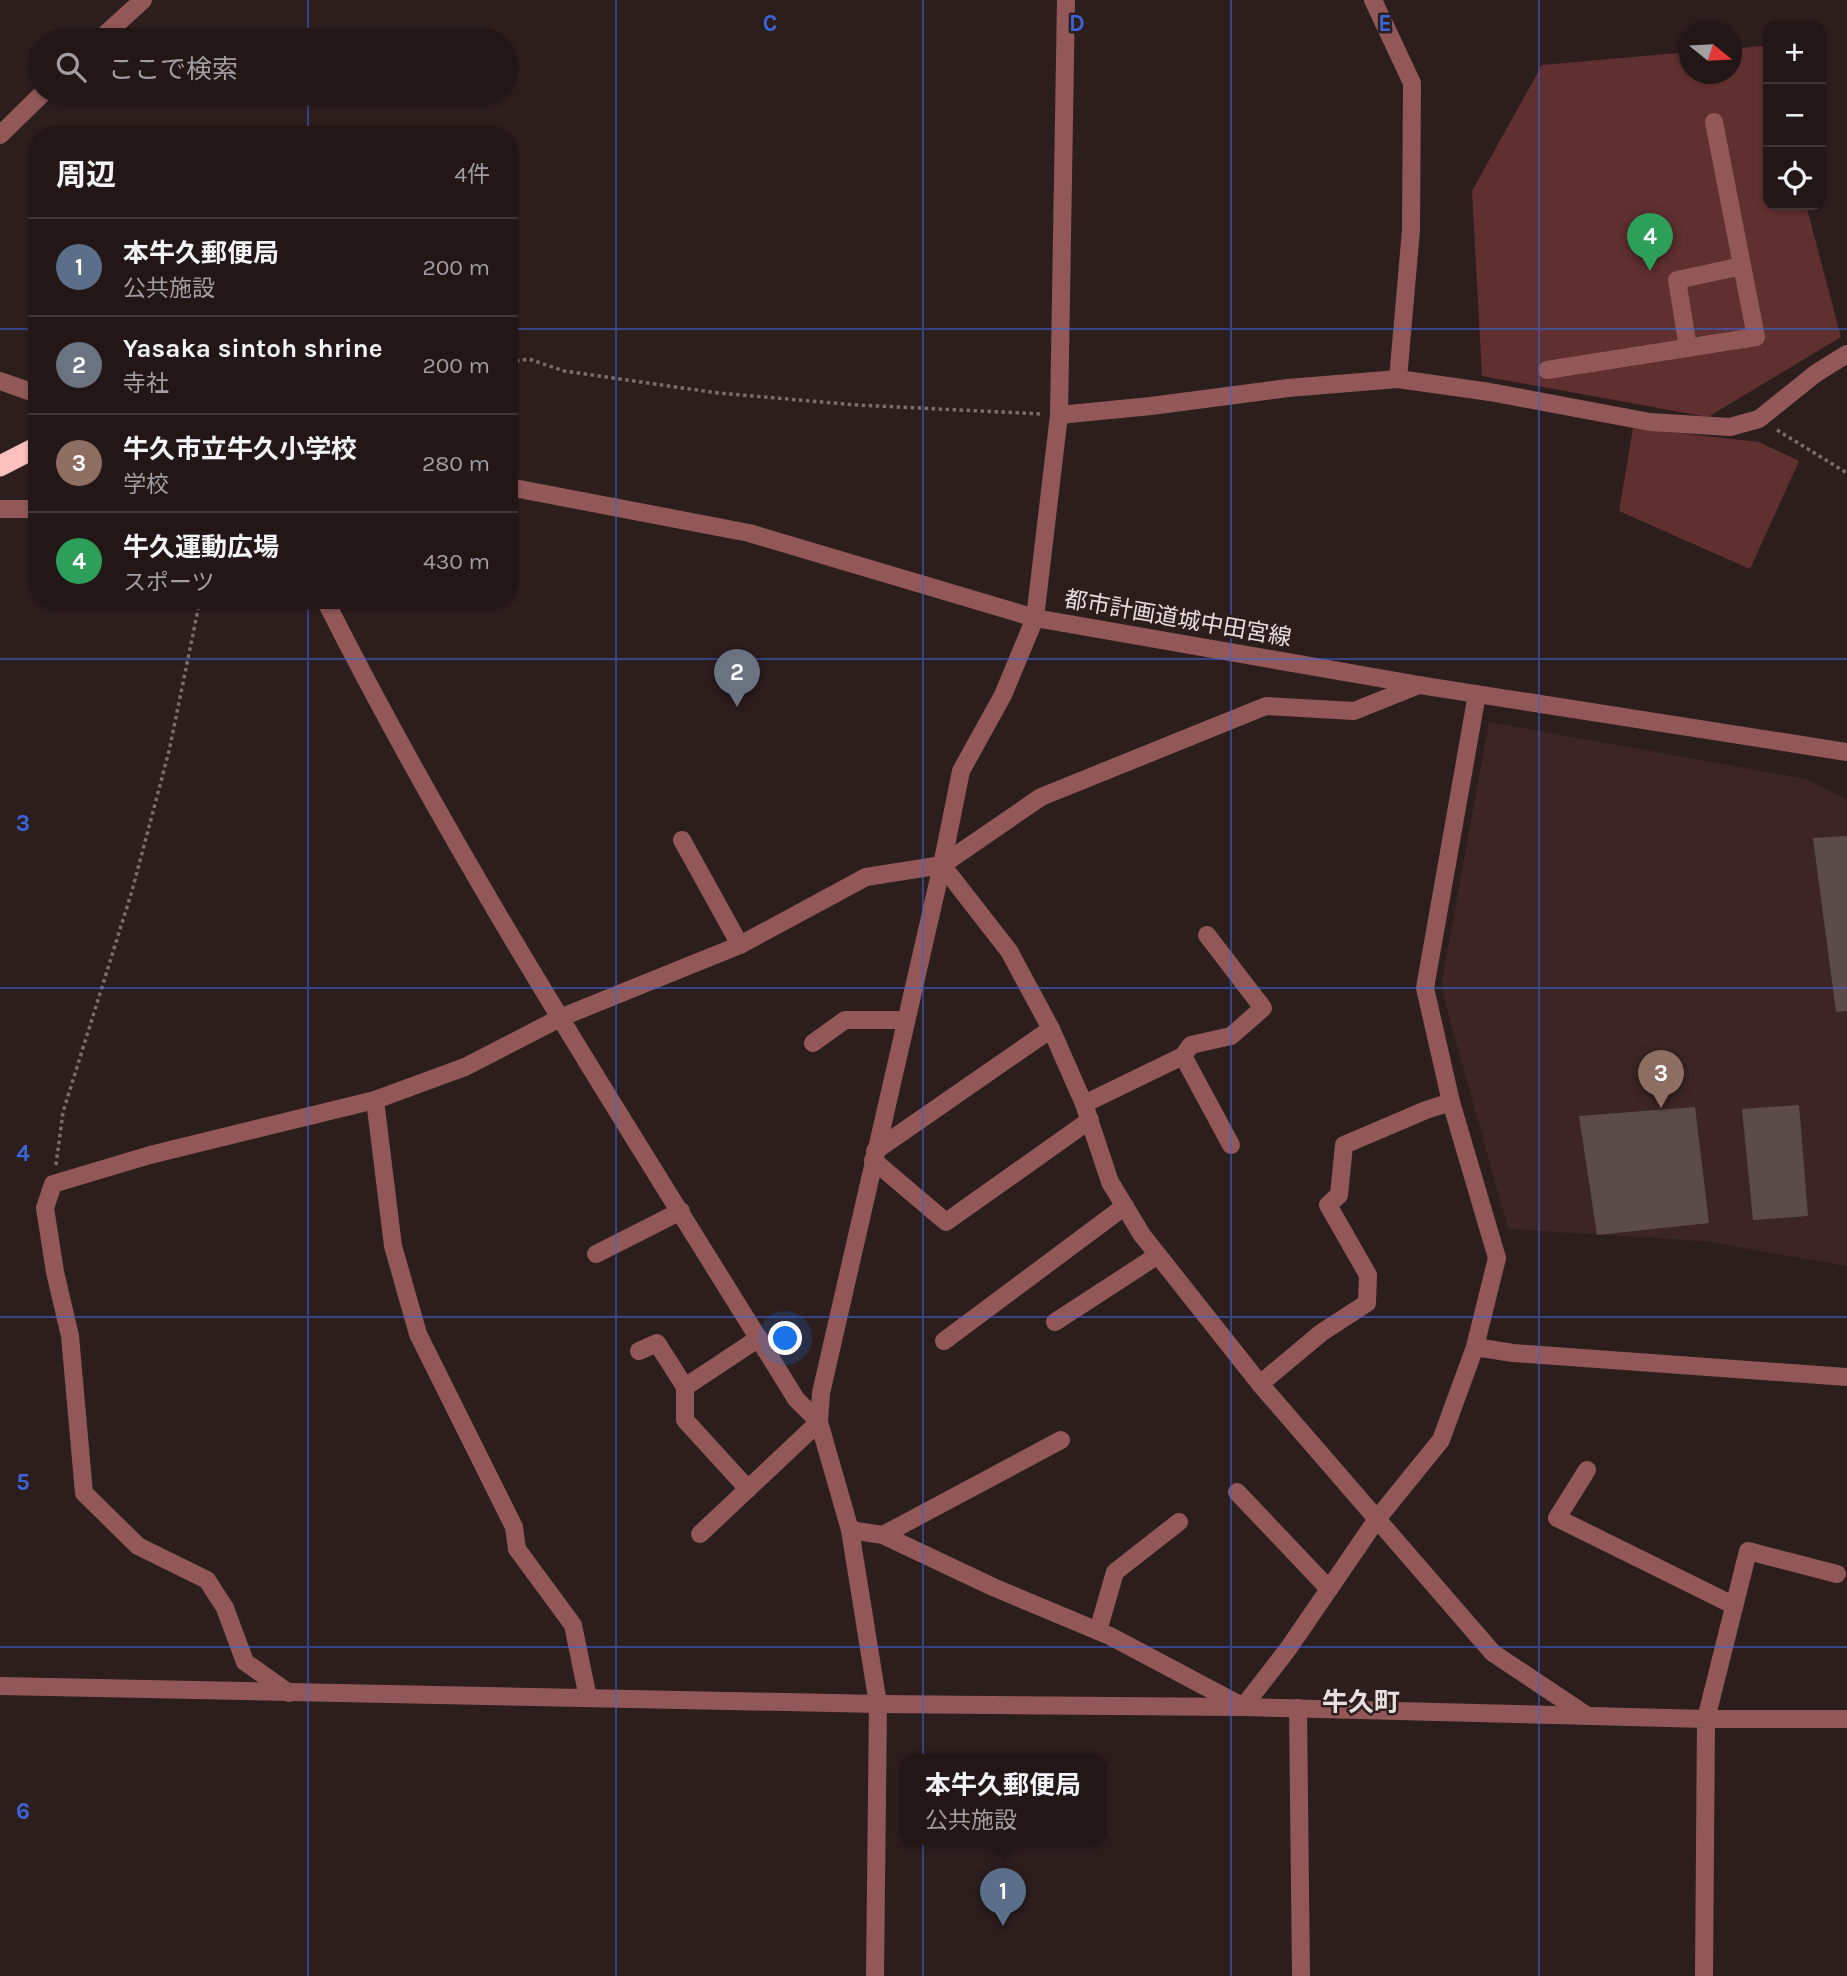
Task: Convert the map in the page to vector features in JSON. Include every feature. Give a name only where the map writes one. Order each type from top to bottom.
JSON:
[{"type":"highway","points":[[0,466],[28,452]]},
{"type":"street","points":[[112,28],[144,0]]},
{"type":"street","points":[[875,1976],[878,1704],[850,1530],[819,1422],[821,1393],[942,865],[961,771],[1003,695],[1035,618],[1059,415],[1066,0]]},
{"type":"street","points":[[1373,0],[1412,83],[1411,230],[1398,379]]},
{"type":"street","points":[[0,135],[31,105]]},
{"type":"street","points":[[1547,370],[1756,337],[1714,122]]},
{"type":"street","points":[[1688,348],[1677,280],[1742,266]]},
{"type":"street","points":[[1059,415],[1287,388],[1398,379],[1490,392],[1650,422],[1730,427],[1759,419],[1815,374],[1847,354]]},
{"type":"street","points":[[0,380],[28,391]]},
{"type":"street","name":"都市計画道城中田宮線","points":[[518,489],[749,533],[1035,618],[1419,685],[1847,752]]},
{"type":"street","points":[[0,509],[28,509]]},
{"type":"street","points":[[330,609],[362,674],[486,894],[796,1399],[819,1422]]},
{"type":"street","points":[[289,1693],[245,1662],[225,1608],[207,1580],[138,1546],[84,1493],[70,1336],[55,1272],[45,1208],[53,1184],[150,1155],[375,1100],[465,1067],[562,1017],[740,946],[866,877],[942,865],[1041,797],[1266,706],[1354,712],[1419,685]]},
{"type":"street","points":[[1243,1707],[1288,1649],[1377,1519],[1441,1440],[1475,1347],[1497,1258],[1451,1102],[1425,988],[1477,694]]},
{"type":"street","points":[[682,841],[740,946]]},
{"type":"street","points":[[942,865],[1009,951],[1051,1029],[1087,1112],[1110,1182],[1142,1235],[1260,1384],[1493,1653],[1587,1715]]},
{"type":"street","points":[[874,1156],[946,1222],[1087,1112],[1183,1056],[1191,1045],[1231,1037],[1263,1008],[1207,935]]},
{"type":"street","points":[[813,1043],[845,1020],[906,1020]]},
{"type":"street","points":[[874,1156],[1051,1029]]},
{"type":"street","points":[[1183,1056],[1231,1145]]},
{"type":"street","points":[[375,1100],[393,1246],[418,1334],[514,1527],[517,1549],[573,1625],[588,1698]]},
{"type":"street","points":[[1260,1384],[1321,1333],[1367,1303],[1368,1275],[1328,1205],[1339,1195],[1344,1145],[1451,1102]]},
{"type":"street","points":[[944,1341],[1125,1206]]},
{"type":"street","points":[[596,1254],[681,1211]]},
{"type":"street","points":[[1055,1322],[1158,1255]]},
{"type":"street","points":[[685,1387],[759,1338]]},
{"type":"street","points":[[639,1352],[657,1343],[685,1387],[685,1420],[748,1489]]},
{"type":"street","points":[[1475,1347],[1513,1353],[1847,1377]]},
{"type":"street","points":[[701,1534],[819,1422]]},
{"type":"street","points":[[883,1535],[1061,1440]]},
{"type":"street","points":[[1587,1470],[1558,1518],[1733,1605]]},
{"type":"street","points":[[1237,1492],[1329,1589]]},
{"type":"street","points":[[1098,1630],[1115,1572],[1179,1522]]},
{"type":"street","points":[[850,1530],[883,1535],[993,1587],[1098,1630],[1243,1707]]},
{"type":"street","points":[[1704,1976],[1706,1719],[1748,1551],[1837,1574]]},
{"type":"street","points":[[0,1686],[878,1704],[1297,1708],[1706,1719],[1847,1719]]},
{"type":"street","points":[[1297,1708],[1301,1976]]},
{"type":"path","points":[[518,361],[529,359],[564,371],[718,393],[857,405],[1059,415]]},
{"type":"path","points":[[1759,419],[1847,473]]},
{"type":"path","points":[[53,1184],[64,1112],[132,891],[156,802],[198,609]]},
{"type":"shaded area","points":[[1763,46],[1763,210],[1807,210],[1841,337],[1708,417],[1482,376],[1472,191],[1542,65],[1679,53],[1679,84],[1742,84],[1742,48]]},
{"type":"shaded area","points":[[1633,428],[1759,442],[1799,461],[1750,569],[1619,511]]},
{"type":"shaded area","points":[[1489,722],[1806,779],[1847,799],[1847,1266],[1704,1241],[1508,1229],[1441,987]]},
{"type":"building","points":[[1847,836],[1847,1011],[1836,1012],[1813,838]]},
{"type":"building","points":[[1799,1105],[1808,1216],[1753,1220],[1742,1109]]},
{"type":"building","points":[[1695,1107],[1709,1223],[1597,1235],[1579,1116]]},
{"type":"place","name":"牛久運動広場","points":[[1650,271]]},
{"type":"place","name":"Yasaka sintoh shrine","points":[[737,707]]},
{"type":"place","name":"牛久市立牛久小学校","points":[[1661,1108]]},
{"type":"place","name":"本牛久郵便局","points":[[1003,1926]]},
{"type":"district","name":"牛久町","points":[[1361,1702]]}]
